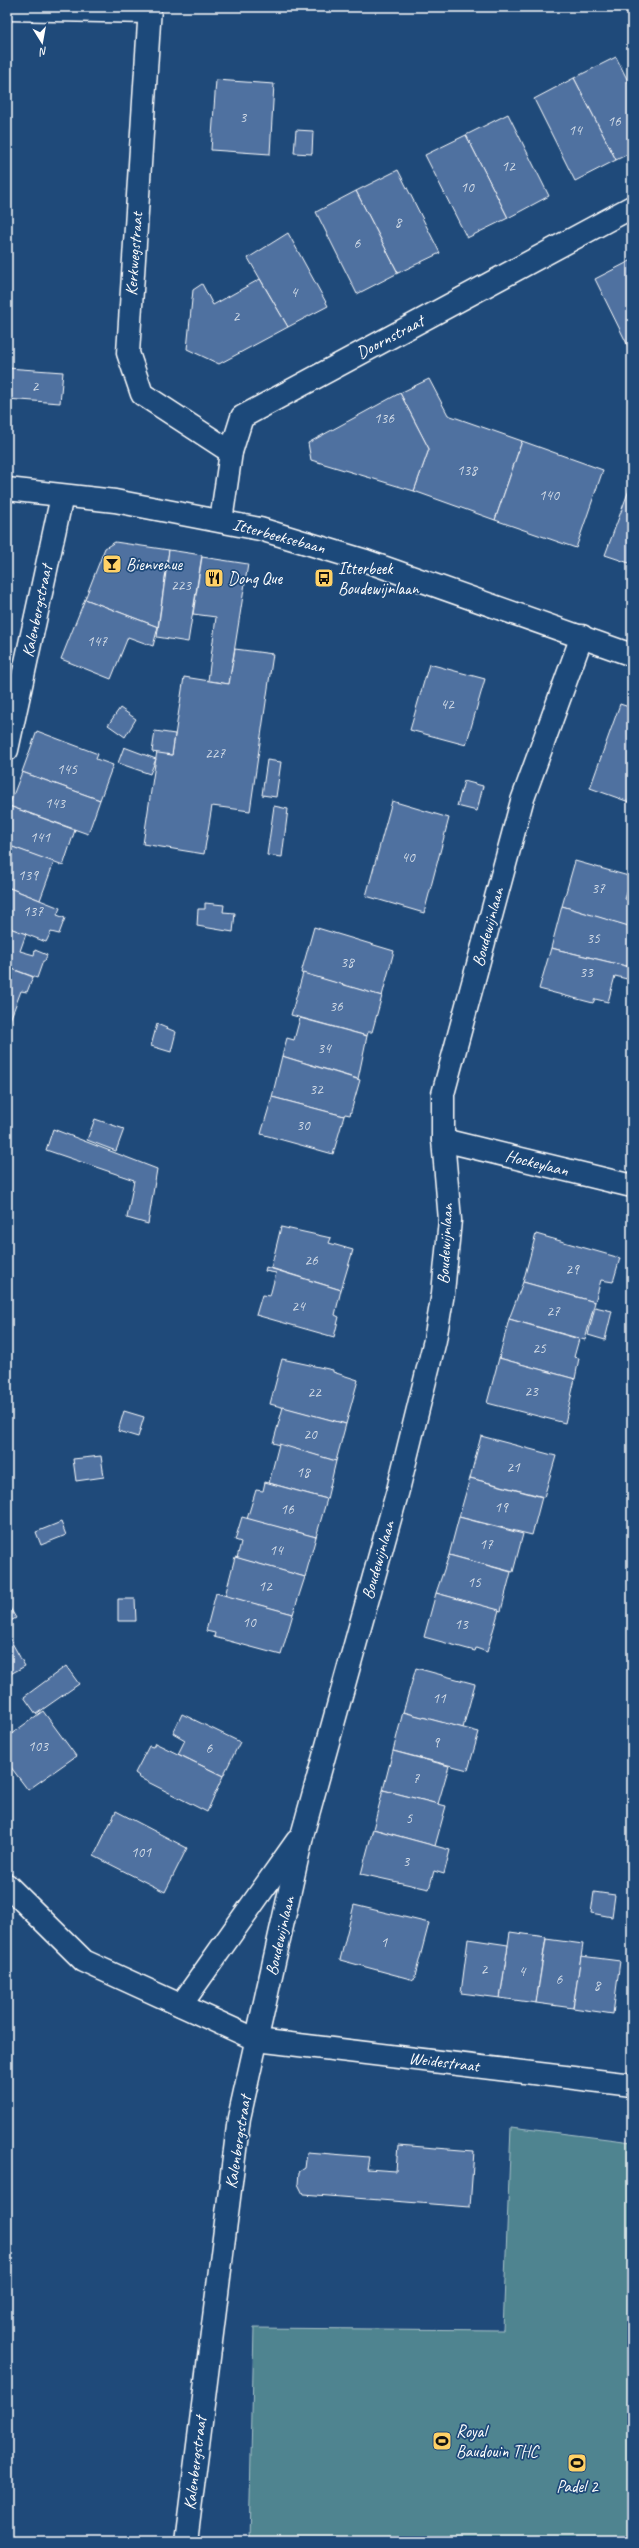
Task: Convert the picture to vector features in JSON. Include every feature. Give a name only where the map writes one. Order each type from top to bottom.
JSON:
[{"type":"street","points":[[7,9],[150,10]]},
{"type":"street","name":"Kerkwegstraat","points":[[150,10],[128,353],[142,394],[231,452]]},
{"type":"street","name":"Doornstraat","points":[[221,521],[231,452],[242,417],[632,207]]},
{"type":"street","name":"Itterbeeksebaan","points":[[7,489],[114,502],[260,528],[366,561],[582,636],[632,655]]},
{"type":"street","name":"Kalenbergstraat","points":[[7,750],[62,496]]},
{"type":"street","name":"Boudewijnlaan","points":[[257,2040],[303,1832],[398,1490],[435,1340],[443,1293],[450,1220],[443,1140],[443,1094],[522,801],[582,636]]},
{"type":"street","name":"Hockeylaan","points":[[443,1140],[632,1186]]},
{"type":"street","name":"Boudewijnlaan","points":[[181,2005],[303,1832]]},
{"type":"street","points":[[7,1885],[84,1961],[257,2040]]},
{"type":"street","name":"Kalenbergstraat","points":[[186,2541],[239,2118],[257,2040]]},
{"type":"street","name":"Weidestraat","points":[[257,2040],[632,2085]]},
{"type":"green space","name":"Royal Baudouin THC","points":[[511,2127],[632,2142],[632,2541],[249,2541],[254,2328],[503,2330]]},
{"type":"building","points":[[616,57],[632,89],[632,152],[616,160],[574,78]]},
{"type":"building","points":[[574,78],[616,160],[575,181],[534,99]]},
{"type":"building","points":[[216,80],[274,84],[270,154],[211,150]]},
{"type":"building","points":[[508,114],[549,196],[508,218],[466,135]]},
{"type":"building","points":[[296,130],[313,131],[312,154],[294,153]]},
{"type":"building","points":[[466,135],[508,218],[467,238],[425,155]]},
{"type":"building","points":[[398,170],[440,253],[398,273],[356,191]]},
{"type":"building","points":[[356,191],[398,273],[357,294],[316,212]]},
{"type":"building","points":[[288,233],[328,306],[288,327],[248,258]]},
{"type":"building","points":[[632,260],[632,354],[595,279]]},
{"type":"building","points":[[260,279],[288,327],[219,364],[187,349],[193,290],[202,284],[213,305]]},
{"type":"building","points":[[7,368],[63,372],[60,403],[7,399]]},
{"type":"building","points":[[429,379],[448,415],[522,441],[495,520],[414,491],[429,449],[400,393]]},
{"type":"building","points":[[400,393],[429,449],[414,491],[311,460],[308,443]]},
{"type":"building","points":[[522,441],[603,470],[576,548],[495,520]]},
{"type":"building","points":[[629,490],[632,492],[632,564],[605,555]]},
{"type":"building","points":[[115,542],[169,550],[158,627],[85,599],[105,548]]},
{"type":"building","points":[[169,550],[202,555],[188,642],[157,637]]},
{"type":"building","points":[[202,557],[248,564],[229,684],[208,681],[216,617],[193,614]]},
{"type":"building","points":[[85,599],[158,627],[153,646],[128,637],[111,679],[61,659]]},
{"type":"building","points":[[235,649],[273,654],[250,811],[212,806],[204,854],[143,844],[157,751],[172,755],[184,677],[229,684]]},
{"type":"building","points":[[429,664],[485,679],[466,745],[410,730]]},
{"type":"building","points":[[620,704],[632,708],[632,803],[590,788]]},
{"type":"building","points":[[120,708],[136,719],[125,737],[108,725]]},
{"type":"building","points":[[37,731],[98,754],[96,759],[113,765],[100,800],[22,772]]},
{"type":"building","points":[[155,731],[175,734],[172,755],[152,752]]},
{"type":"building","points":[[124,747],[156,759],[150,774],[118,763]]},
{"type":"building","points":[[267,760],[281,762],[276,797],[262,795]]},
{"type":"building","points":[[22,772],[100,800],[88,834],[9,806]]},
{"type":"building","points":[[464,781],[483,786],[477,811],[457,806]]},
{"type":"building","points":[[392,801],[449,818],[424,913],[366,896]]},
{"type":"building","points":[[9,806],[75,830],[63,866],[7,845],[7,813]]},
{"type":"building","points":[[274,806],[288,809],[282,857],[267,855]]},
{"type":"building","points":[[7,845],[54,862],[40,900],[7,887]]},
{"type":"building","points":[[575,861],[632,877],[625,899],[632,901],[630,927],[562,906]]},
{"type":"building","points":[[7,887],[60,908],[57,915],[65,918],[59,934],[51,932],[46,942],[7,927]]},
{"type":"building","points":[[205,903],[224,905],[223,912],[235,913],[233,932],[197,926],[198,909],[205,909]]},
{"type":"building","points":[[562,906],[632,927],[630,967],[551,948]]},
{"type":"building","points":[[7,927],[26,934],[20,951],[34,955],[35,950],[47,955],[45,961],[43,961],[37,978],[7,967]]},
{"type":"building","points":[[314,927],[394,951],[382,996],[301,973]]},
{"type":"building","points":[[551,948],[630,967],[627,979],[615,976],[608,1002],[595,999],[593,1003],[539,989]]},
{"type":"building","points":[[7,967],[33,977],[27,992],[21,991],[7,1028]]},
{"type":"building","points":[[303,973],[382,996],[372,1032],[368,1032],[367,1036],[291,1015]]},
{"type":"building","points":[[300,1018],[367,1036],[358,1079],[282,1056],[287,1038],[294,1040]]},
{"type":"building","points":[[157,1024],[176,1032],[171,1052],[151,1046]]},
{"type":"building","points":[[282,1056],[360,1080],[350,1115],[345,1114],[344,1116],[272,1097]]},
{"type":"building","points":[[272,1097],[344,1116],[333,1154],[261,1134]]},
{"type":"building","points":[[95,1119],[124,1129],[116,1151],[87,1140]]},
{"type":"building","points":[[53,1129],[157,1169],[148,1224],[127,1218],[134,1180],[46,1150]]},
{"type":"building","points":[[281,1227],[331,1238],[329,1243],[353,1250],[341,1290],[271,1268]]},
{"type":"building","points":[[536,1234],[620,1258],[613,1282],[601,1280],[595,1302],[523,1282]]},
{"type":"building","points":[[266,1267],[341,1290],[335,1315],[339,1317],[334,1337],[256,1315],[262,1295],[270,1296],[276,1273],[265,1271]]},
{"type":"building","points":[[523,1282],[595,1302],[585,1340],[509,1319]]},
{"type":"building","points":[[595,1307],[612,1311],[605,1340],[588,1335]]},
{"type":"building","points":[[509,1319],[579,1339],[574,1357],[579,1358],[575,1379],[499,1358]]},
{"type":"building","points":[[499,1358],[575,1379],[565,1423],[487,1403]]},
{"type":"building","points":[[282,1359],[333,1370],[333,1372],[358,1380],[346,1424],[270,1404]]},
{"type":"building","points":[[283,1407],[346,1424],[336,1461],[273,1443]]},
{"type":"building","points":[[124,1411],[144,1417],[138,1437],[118,1431]]},
{"type":"building","points":[[481,1436],[556,1456],[544,1497],[470,1478]]},
{"type":"building","points":[[279,1444],[336,1461],[327,1499],[269,1483]]},
{"type":"building","points":[[101,1456],[104,1477],[76,1481],[73,1459]]},
{"type":"building","points":[[470,1478],[542,1497],[532,1535],[459,1517]]},
{"type":"building","points":[[265,1482],[327,1499],[316,1537],[247,1519],[256,1490],[263,1491]]},
{"type":"building","points":[[242,1517],[316,1537],[305,1577],[237,1558],[241,1542],[235,1540]]},
{"type":"building","points":[[459,1517],[523,1534],[513,1572],[449,1555]]},
{"type":"building","points":[[61,1522],[66,1535],[41,1545],[36,1532]]},
{"type":"building","points":[[449,1555],[511,1572],[501,1611],[436,1593]]},
{"type":"building","points":[[235,1557],[305,1577],[293,1614],[225,1596]]},
{"type":"building","points":[[216,1593],[293,1614],[281,1655],[214,1637],[215,1633],[206,1631]]},
{"type":"building","points":[[436,1593],[499,1610],[487,1652],[476,1648],[475,1651],[424,1637]]},
{"type":"building","points":[[118,1599],[135,1599],[136,1621],[118,1621]]},
{"type":"building","points":[[7,1603],[16,1618],[7,1623]]},
{"type":"building","points":[[7,1634],[25,1666],[7,1676]]},
{"type":"building","points":[[66,1666],[79,1684],[36,1714],[24,1697]]},
{"type":"building","points":[[416,1668],[475,1684],[463,1728],[403,1712]]},
{"type":"building","points":[[43,1711],[76,1756],[28,1790],[7,1762],[7,1737]]},
{"type":"building","points":[[403,1712],[479,1732],[468,1770],[393,1751]]},
{"type":"building","points":[[182,1714],[240,1742],[223,1776],[178,1754],[185,1740],[173,1733]]},
{"type":"building","points":[[155,1743],[223,1776],[207,1812],[138,1777],[139,1776],[135,1773],[149,1746],[153,1747]]},
{"type":"building","points":[[393,1751],[449,1766],[438,1804],[383,1790]]},
{"type":"building","points":[[383,1790],[446,1806],[435,1846],[373,1829]]},
{"type":"building","points":[[116,1811],[187,1848],[165,1892],[94,1856]]},
{"type":"building","points":[[373,1829],[450,1850],[444,1874],[434,1871],[429,1889],[361,1874]]},
{"type":"building","points":[[594,1892],[615,1895],[612,1917],[591,1913]]},
{"type":"building","points":[[354,1905],[429,1923],[414,1980],[340,1960]]},
{"type":"building","points":[[510,1932],[546,1937],[536,2003],[500,1998]]},
{"type":"building","points":[[468,1939],[508,1945],[500,1998],[461,1993]]},
{"type":"building","points":[[546,1939],[583,1944],[573,2008],[536,2003]]},
{"type":"building","points":[[581,1956],[620,1961],[613,2014],[573,2008]]},
{"type":"building","points":[[398,2145],[474,2151],[470,2207],[303,2194],[298,2184],[299,2172],[305,2168],[307,2152],[369,2157],[367,2169],[396,2171]]},
{"type":"place","name":"Bienvenue","points":[[112,564]]},
{"type":"place","name":"Dong Que","points":[[214,578]]},
{"type":"place","name":"Itterbeek Boudewijnlaan","points":[[324,578]]},
{"type":"place","name":"Royal Baudouin THC","points":[[442,2441]]},
{"type":"place","name":"Padel 2","points":[[577,2463]]}]
